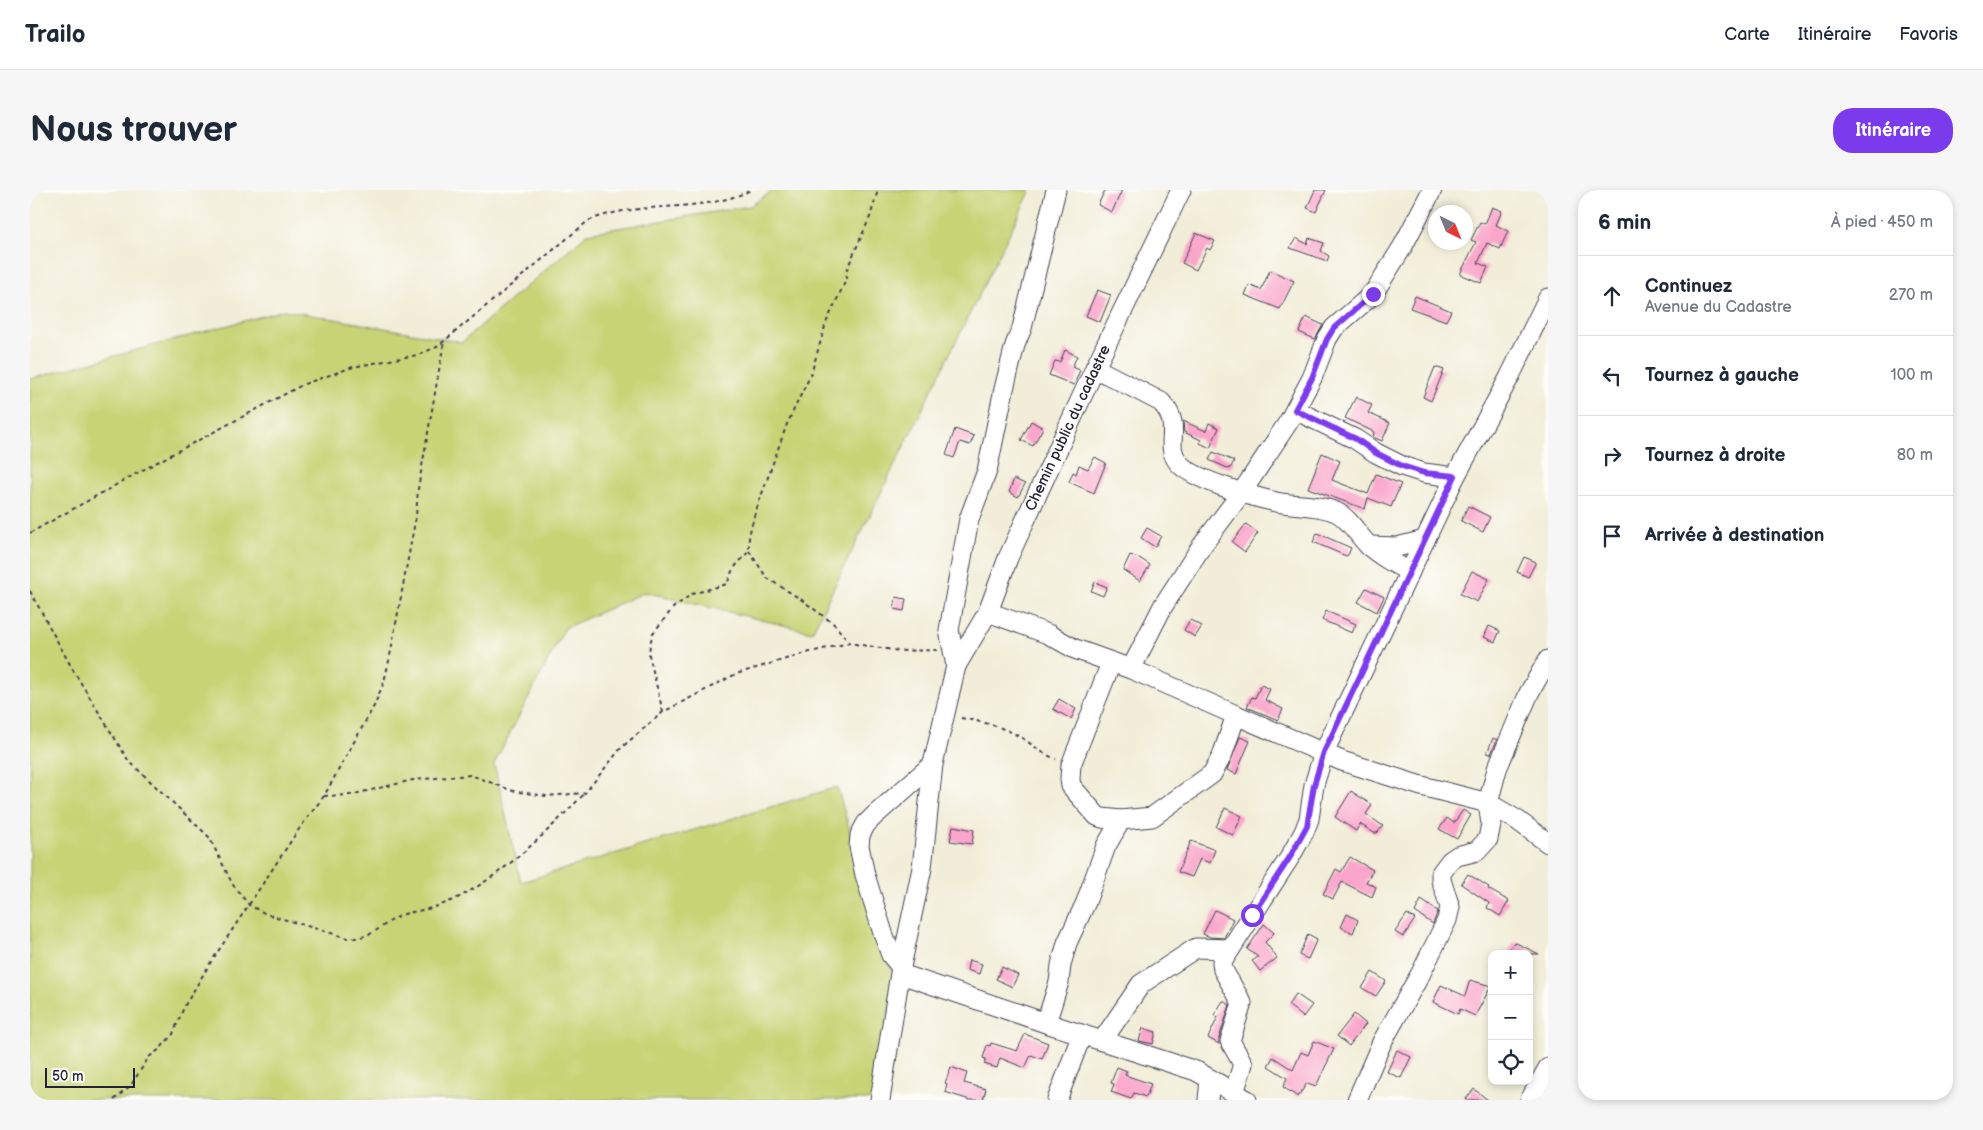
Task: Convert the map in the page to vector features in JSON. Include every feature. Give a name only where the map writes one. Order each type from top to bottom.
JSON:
[{"type":"street","points":[[880,1100],[901,971],[922,868],[933,764],[954,658],[949,630],[969,519],[987,472],[1015,345],[1022,328],[1056,190]]},
{"type":"street","name":"Chemin public du cadastre","points":[[954,658],[988,612],[1008,558],[1095,368],[1181,190]]},
{"type":"street","points":[[1130,669],[1164,606],[1201,548],[1242,492],[1295,410],[1312,378],[1327,339],[1334,328],[1373,294],[1403,246],[1432,190]]},
{"type":"street","points":[[933,764],[875,815],[860,835],[859,846],[863,865],[883,933],[891,955],[901,971],[1046,1023],[1196,1071],[1240,1097],[1243,1064],[1230,1041],[1242,1003],[1222,967],[1222,962],[1304,832],[1309,819],[1314,785],[1324,752],[1455,476],[1509,378],[1548,298]]},
{"type":"street","points":[[1095,368],[1161,402],[1169,410],[1173,420],[1172,450],[1178,462],[1190,473],[1276,502],[1321,508],[1338,513],[1369,546],[1391,562],[1410,572]]},
{"type":"street","points":[[1295,410],[1356,439],[1376,453],[1402,466],[1424,473],[1455,476]]},
{"type":"street","points":[[1369,546],[1396,547],[1425,540]]},
{"type":"street","points":[[988,612],[1048,634],[1075,648],[1130,669],[1342,761],[1418,785],[1488,802],[1548,843]]},
{"type":"street","points":[[1357,1100],[1382,1042],[1447,920],[1450,907],[1440,880],[1441,873],[1450,861],[1457,856],[1477,851],[1488,839],[1492,824],[1488,802],[1497,769],[1529,693],[1548,660]]},
{"type":"street","points":[[1111,662],[1071,765],[1071,786],[1097,816],[1121,820],[1152,817],[1212,774],[1222,756],[1236,714]]},
{"type":"street","points":[[1046,1023],[1068,943],[1086,902],[1106,846],[1121,820]]},
{"type":"street","points":[[1102,1041],[1141,984],[1196,948],[1230,949]]},
{"type":"street","points":[[1057,1100],[1082,1034]]},
{"type":"street","points":[[1530,1100],[1548,1068]]},
{"type":"street","points":[[1208,1100],[1210,1079]]},
{"type":"path","points":[[30,533],[148,467],[304,384],[353,368],[417,355],[444,342],[588,222],[611,214],[728,200],[751,190]]},
{"type":"path","points":[[850,643],[834,624],[802,600],[767,578],[749,550],[749,536],[754,516],[787,424],[811,374],[826,323],[846,280],[847,269],[870,217],[878,190]]},
{"type":"path","points":[[114,1100],[131,1085],[149,1057],[160,1049],[173,1034],[184,1007],[209,965],[299,829],[324,796],[374,706],[386,675],[416,516],[418,489],[444,342]]},
{"type":"path","points":[[663,712],[649,655],[654,633],[674,607],[692,594],[727,584],[732,569],[749,550]]},
{"type":"path","points":[[30,591],[73,670],[128,760],[209,838],[233,885],[249,905],[266,914],[348,938],[360,939],[372,934],[410,911],[431,908],[462,896],[523,853],[584,793],[621,748],[663,712],[736,674],[806,653],[850,643],[954,658]]},
{"type":"path","points":[[943,716],[982,721],[1014,734],[1043,754],[1071,765]]},
{"type":"path","points":[[324,796],[350,795],[413,780],[470,775],[513,791],[546,796],[584,793]]},
{"type":"green space","points":[[774,190],[1031,190],[812,632],[645,592],[565,628],[494,764],[521,882],[837,787],[894,979],[873,1100],[30,1100],[30,379],[284,310],[462,342],[588,233],[750,206]]},
{"type":"building","points":[[1105,190],[1122,190],[1112,212],[1098,205]]},
{"type":"building","points":[[1315,190],[1326,190],[1316,212],[1307,208]]},
{"type":"building","points":[[1492,207],[1502,211],[1496,225],[1508,231],[1500,249],[1487,243],[1478,263],[1488,267],[1481,283],[1460,274],[1473,250],[1476,242],[1473,241],[1473,236],[1480,222],[1485,224]]},
{"type":"building","points":[[1196,233],[1215,241],[1210,250],[1207,248],[1196,270],[1182,263]]},
{"type":"building","points":[[1296,238],[1307,244],[1309,238],[1324,243],[1321,251],[1329,256],[1327,261],[1290,248]]},
{"type":"building","points":[[1270,270],[1294,281],[1280,309],[1245,295],[1249,285],[1261,290]]},
{"type":"building","points":[[1097,290],[1111,295],[1100,322],[1086,316]]},
{"type":"building","points":[[1415,296],[1451,311],[1446,321],[1410,308]]},
{"type":"building","points":[[1306,317],[1323,325],[1315,339],[1299,332]]},
{"type":"building","points":[[1065,350],[1077,356],[1072,367],[1080,370],[1074,385],[1049,375],[1055,361],[1060,362]]},
{"type":"building","points":[[1435,367],[1444,370],[1431,401],[1423,397]]},
{"type":"building","points":[[1356,397],[1372,405],[1368,413],[1390,423],[1382,441],[1373,437],[1374,432],[1345,418]]},
{"type":"building","points":[[1031,421],[1043,428],[1033,446],[1021,440]]},
{"type":"building","points":[[1183,421],[1206,431],[1209,423],[1219,428],[1210,448],[1200,443],[1201,440],[1184,432]]},
{"type":"building","points":[[955,429],[974,436],[970,445],[960,442],[954,458],[946,455]]},
{"type":"building","points":[[1213,452],[1234,461],[1230,469],[1209,460]]},
{"type":"building","points":[[1322,453],[1340,461],[1332,480],[1368,494],[1376,474],[1401,484],[1391,507],[1368,498],[1365,509],[1308,488]]},
{"type":"building","points":[[1095,457],[1106,463],[1094,493],[1069,482],[1073,472],[1076,474],[1079,465],[1088,469]]},
{"type":"building","points":[[1014,479],[1025,484],[1018,497],[1009,492]]},
{"type":"building","points":[[1468,506],[1490,517],[1483,532],[1461,521]]},
{"type":"building","points":[[1246,524],[1258,533],[1245,552],[1232,542]]},
{"type":"building","points":[[1147,528],[1161,536],[1155,547],[1141,538]]},
{"type":"building","points":[[1317,533],[1351,548],[1348,555],[1346,556],[1313,542]]},
{"type":"building","points":[[1130,555],[1150,565],[1140,581],[1123,570]]},
{"type":"building","points":[[1524,557],[1536,562],[1528,577],[1517,572]]},
{"type":"building","points":[[1472,571],[1489,579],[1477,602],[1460,594]]},
{"type":"building","points":[[1095,582],[1107,587],[1103,596],[1091,591]]},
{"type":"building","points":[[1366,588],[1384,597],[1377,612],[1358,602]]},
{"type":"building","points":[[896,597],[906,599],[904,611],[894,609]]},
{"type":"building","points":[[1326,611],[1356,624],[1352,633],[1322,620]]},
{"type":"building","points":[[1190,620],[1202,626],[1195,637],[1184,630]]},
{"type":"building","points":[[1489,626],[1500,631],[1495,642],[1484,637]]},
{"type":"building","points":[[1261,685],[1270,689],[1265,700],[1283,709],[1278,720],[1247,707],[1252,697],[1255,698]]},
{"type":"building","points":[[1059,699],[1076,709],[1071,719],[1053,709]]},
{"type":"building","points":[[1240,737],[1250,741],[1236,774],[1227,770]]},
{"type":"building","points":[[1493,738],[1497,740],[1491,754],[1487,753]]},
{"type":"building","points":[[1351,791],[1372,805],[1366,814],[1383,826],[1377,833],[1360,824],[1356,831],[1335,817]]},
{"type":"building","points":[[1225,808],[1242,816],[1233,835],[1216,827]]},
{"type":"building","points":[[1463,810],[1471,815],[1457,839],[1439,829],[1447,818],[1454,823]]},
{"type":"building","points":[[953,826],[974,830],[972,844],[950,841]]},
{"type":"building","points":[[1191,841],[1215,850],[1210,863],[1200,859],[1192,877],[1178,872]]},
{"type":"building","points":[[1350,857],[1373,870],[1366,882],[1376,887],[1372,897],[1342,882],[1333,899],[1323,894],[1336,869],[1341,872]]},
{"type":"building","points":[[1468,874],[1489,887],[1488,889],[1509,901],[1500,916],[1487,908],[1489,903],[1461,884]]},
{"type":"building","points":[[1421,900],[1438,911],[1433,924],[1415,912]]},
{"type":"building","points":[[1215,910],[1233,919],[1224,938],[1210,937],[1203,934]]},
{"type":"building","points":[[1347,914],[1358,920],[1353,933],[1341,927]]},
{"type":"building","points":[[1407,914],[1415,919],[1403,937],[1395,932]]},
{"type":"building","points":[[1264,924],[1274,933],[1265,942],[1277,958],[1260,971],[1252,961],[1258,957],[1247,949]]},
{"type":"building","points":[[1308,934],[1317,939],[1308,959],[1299,955]]},
{"type":"building","points":[[1514,942],[1531,950],[1509,950]]},
{"type":"building","points":[[969,960],[982,964],[979,974],[967,970]]},
{"type":"building","points":[[1002,967],[1018,975],[1012,987],[996,979]]},
{"type":"building","points":[[1372,972],[1386,981],[1376,996],[1362,988]]},
{"type":"building","points":[[1470,980],[1488,985],[1488,992],[1475,1016],[1460,1009],[1458,1014],[1433,1002],[1441,985],[1465,996]]},
{"type":"building","points":[[1296,994],[1312,1005],[1303,1017],[1288,1005]]},
{"type":"building","points":[[1223,1001],[1230,1005],[1219,1038],[1219,1044],[1208,1038],[1218,1017],[1214,1015]]},
{"type":"building","points":[[1354,1014],[1366,1024],[1349,1046],[1337,1036]]},
{"type":"building","points":[[1143,1028],[1156,1032],[1153,1044],[1139,1041]]},
{"type":"building","points":[[1025,1034],[1048,1043],[1042,1059],[1031,1055],[1025,1068],[1000,1058],[997,1068],[984,1064],[986,1059],[983,1058],[987,1045],[990,1046],[991,1043],[1017,1051]]},
{"type":"building","points":[[1314,1041],[1334,1049],[1316,1086],[1307,1083],[1298,1097],[1283,1087],[1287,1078],[1268,1066],[1273,1057],[1293,1070],[1301,1052],[1308,1055]]},
{"type":"building","points":[[1397,1050],[1411,1057],[1401,1078],[1387,1072]]},
{"type":"building","points":[[951,1067],[967,1073],[964,1083],[986,1089],[983,1100],[970,1100],[945,1092],[947,1084],[945,1083]]},
{"type":"building","points":[[1117,1067],[1127,1071],[1125,1075],[1151,1084],[1146,1097],[1134,1093],[1131,1099],[1111,1092],[1114,1084],[1111,1083]]},
{"type":"building","points":[[1474,1089],[1488,1100],[1465,1100]]},
{"type":"route","points":[[1252,915],[1290,857],[1307,826],[1314,785],[1324,752],[1455,476],[1424,473],[1402,466],[1376,453],[1356,439],[1295,410],[1312,378],[1327,339],[1334,328],[1373,294]]}]
